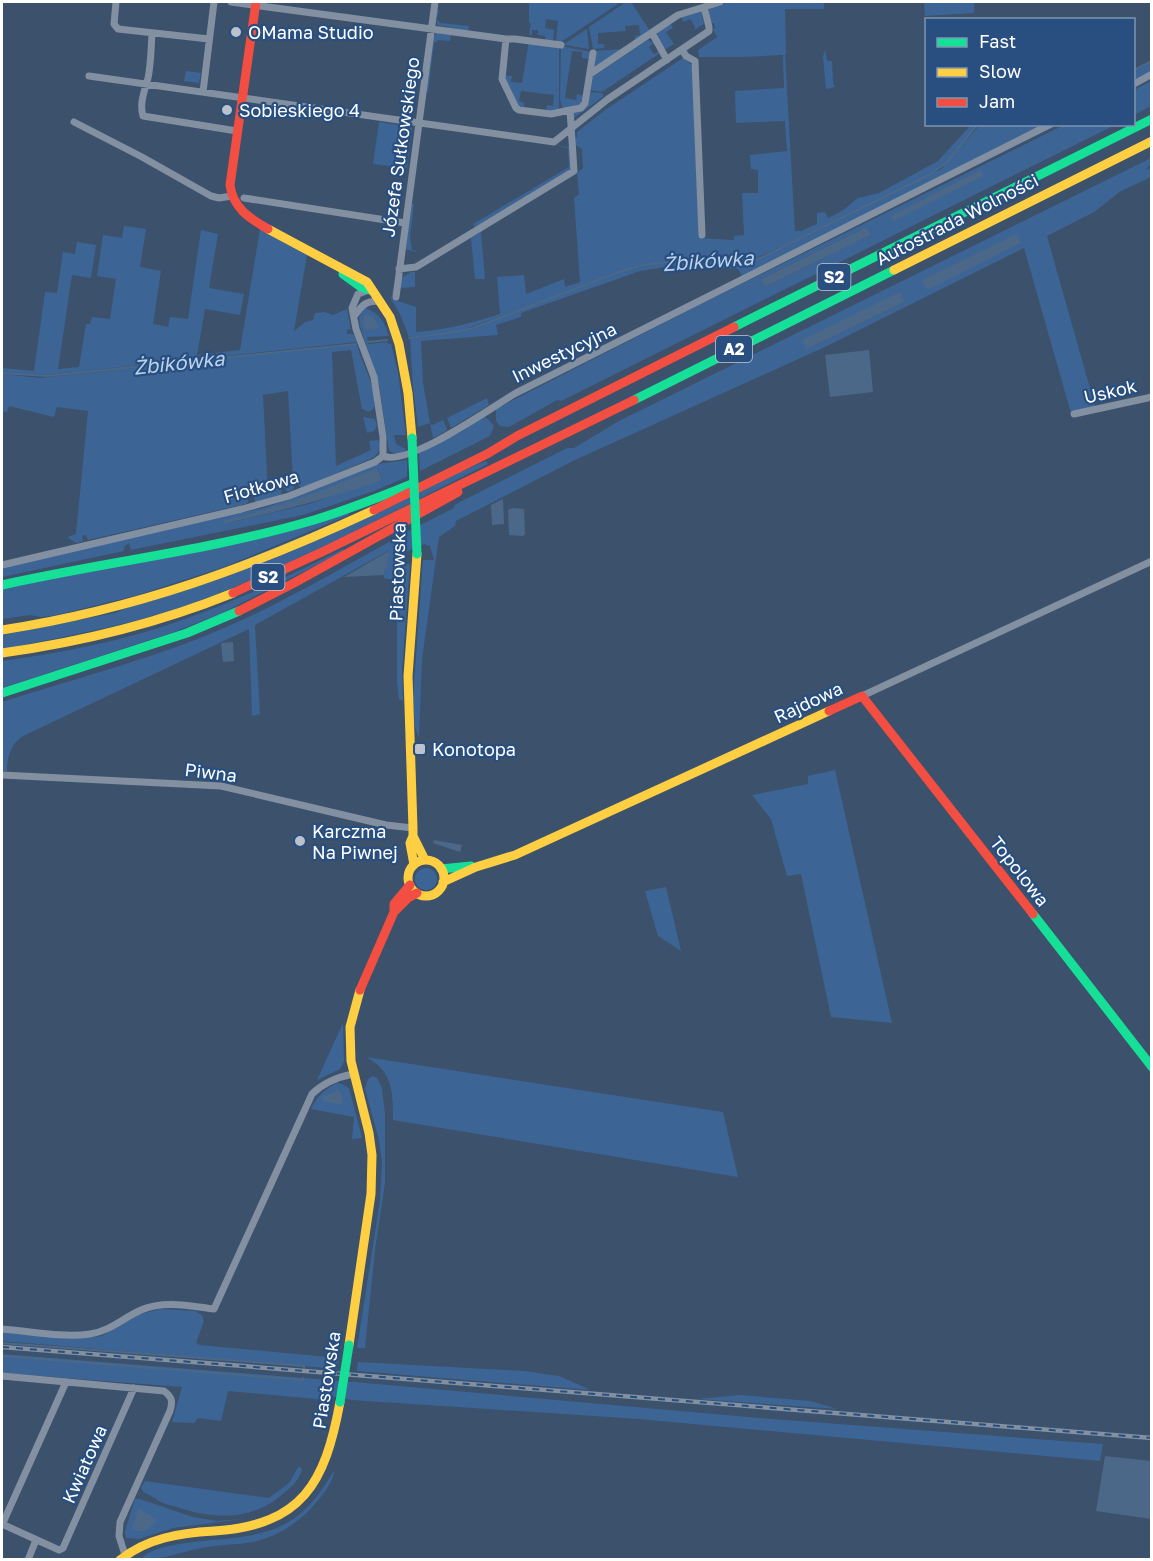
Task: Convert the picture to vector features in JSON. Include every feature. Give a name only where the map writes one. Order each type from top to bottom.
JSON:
[{"type":"main road","points":[[232,196],[230,185],[256,3]]},
{"type":"main road","name":"S2","points":[[2,630],[35,626],[98,613],[160,596],[288,549],[414,491],[517,436],[1152,118]]},
{"type":"main road","name":"Autostrada Wolności","points":[[519,457],[1152,141]]},
{"type":"main road","name":"Piastowska","points":[[232,196],[236,206],[246,216],[367,282],[370,290],[387,312],[396,332],[412,438],[417,554],[408,682],[413,832],[410,843],[414,865]]},
{"type":"main road","points":[[2,585],[253,535],[309,521],[395,491],[501,440],[517,436]]},
{"type":"main road","points":[[2,693],[186,633],[237,612],[493,474],[519,457]]},
{"type":"main road","name":"S2","points":[[2,653],[82,640],[188,610],[254,584],[458,483],[519,457]]},
{"type":"main road","name":"Rajdowa","points":[[443,882],[476,867],[503,860],[524,851],[862,696]]},
{"type":"main road","name":"Topolowa","points":[[862,696],[1152,1067]]},
{"type":"main road","name":"Piastowska","points":[[413,832],[425,860]]},
{"type":"main road","points":[[425,860],[441,869],[443,882],[440,889],[425,896],[417,893],[410,885],[408,874],[414,865],[425,860]]},
{"type":"main road","name":"Rajdowa","points":[[441,869],[476,867]]},
{"type":"main road","name":"Piastowska","points":[[394,912],[394,904],[410,885]]},
{"type":"main road","name":"Piastowska","points":[[123,1557],[138,1547],[172,1535],[256,1525],[269,1520],[293,1506],[313,1485],[328,1459],[335,1433],[371,1194],[372,1155],[369,1133],[353,1074],[349,1046],[350,1028],[362,983],[394,912],[408,898],[417,893]]},
{"type":"street","points":[[116,2],[115,27],[152,34],[209,39]]},
{"type":"street","points":[[203,92],[214,2]]},
{"type":"street","points":[[231,2],[256,3],[431,29],[561,45]]},
{"type":"street","name":"Józefa Sułkowskiego","points":[[396,297],[435,2]]},
{"type":"street","points":[[590,74],[678,15],[720,2]]},
{"type":"street","points":[[554,142],[608,99],[708,31],[710,27],[704,7]]},
{"type":"street","points":[[652,33],[667,60]]},
{"type":"street","points":[[152,34],[141,109],[142,116],[237,131]]},
{"type":"street","points":[[506,39],[502,79],[517,109],[551,114],[584,106],[593,53]]},
{"type":"street","points":[[682,50],[695,61],[702,235]]},
{"type":"street","points":[[1135,83],[1152,74]]},
{"type":"street","points":[[89,76],[572,144]]},
{"type":"street","points":[[399,269],[416,267],[574,171],[570,110]]},
{"type":"street","points":[[74,122],[211,196],[219,198],[232,196]]},
{"type":"street","name":"Inwestycyjna","points":[[383,456],[398,458],[416,451],[455,431],[516,393],[1047,126]]},
{"type":"street","points":[[244,198],[405,223]]},
{"type":"street","points":[[370,290],[362,291],[355,297],[352,308],[356,329],[374,377],[382,427],[383,456]]},
{"type":"street","points":[[354,315],[366,302],[381,302]]},
{"type":"street","name":"Uskok","points":[[1074,414],[1152,397]]},
{"type":"street","name":"Fiołkowa","points":[[2,565],[289,496],[375,462],[383,456]]},
{"type":"street","name":"Rajdowa","points":[[862,696],[1152,561]]},
{"type":"street","name":"Piwna","points":[[2,775],[221,786],[413,832]]},
{"type":"street","points":[[2,1329],[72,1335],[91,1334],[110,1328],[139,1311],[160,1304],[214,1309],[312,1094],[321,1085],[335,1078],[353,1074]]},
{"type":"street","points":[[2,1376],[134,1388]]},
{"type":"street","points":[[28,1560],[36,1540],[2,1525],[66,1382]]},
{"type":"street","name":"Piastowska","points":[[123,1557],[119,1536],[120,1522],[170,1411],[172,1399],[164,1391],[134,1388]]},
{"type":"street","name":"Kwiatowa","points":[[36,1540],[59,1550],[65,1546],[134,1388]]},
{"type":"shaded area","points":[[529,2],[621,2],[561,42],[556,42],[558,21],[546,19],[545,28],[554,30],[553,41],[545,41],[545,36],[538,35],[538,30],[532,30],[532,35],[529,35],[531,24],[529,22]]},
{"type":"shaded area","points":[[626,2],[631,2],[650,31],[635,42],[635,36],[640,35],[639,25],[625,26],[626,31],[598,33],[598,44],[604,44],[604,48],[593,49],[589,27]]},
{"type":"shaded area","points":[[728,2],[824,2],[824,9],[785,9],[785,54],[795,231],[801,231],[817,224],[817,213],[825,212],[828,218],[842,211],[858,198],[879,193],[938,161],[970,126],[976,126],[946,163],[935,171],[833,223],[941,169],[979,126],[1041,126],[742,276],[738,269],[671,266],[640,271],[521,313],[521,317],[496,325],[498,335],[421,341],[423,383],[430,423],[418,427],[410,339],[443,335],[477,327],[626,270],[471,327],[447,333],[409,337],[391,299],[393,286],[392,299],[416,307],[416,332],[459,326],[500,314],[497,277],[524,275],[526,294],[564,279],[565,287],[580,282],[574,198],[579,194],[577,173],[583,168],[582,149],[574,144],[573,140],[577,137],[577,132],[605,110],[683,58],[693,67],[700,238],[734,240],[734,236],[744,235],[742,193],[758,193],[758,170],[751,169],[750,155],[787,151],[785,121],[736,123],[735,91],[784,88],[783,55],[699,57],[698,50],[717,37],[708,10]],"holes":[[[830,225],[750,262],[667,262],[627,270],[666,261],[751,260]]]},
{"type":"shaded area","points":[[924,2],[974,2],[974,13],[925,16]]},
{"type":"shaded area","points":[[701,10],[705,14],[702,15],[704,24],[694,30],[695,27],[690,19],[684,22],[680,16]]},
{"type":"shaded area","points":[[437,19],[440,23],[469,26],[468,31],[437,25]]},
{"type":"shaded area","points":[[670,23],[673,28],[666,32],[674,44],[664,50],[657,36],[659,30]]},
{"type":"shaded area","points":[[587,29],[589,49],[564,44]]},
{"type":"shaded area","points":[[437,33],[451,35],[450,41],[439,40],[434,43],[428,92],[426,92],[433,37]]},
{"type":"shaded area","points":[[648,40],[654,43],[649,47],[654,54],[660,51],[660,53],[602,92],[589,90],[592,77]]},
{"type":"shaded area","points":[[529,41],[559,46],[559,110],[548,112],[546,110],[547,105],[553,106],[554,95],[521,91],[519,101],[524,103],[524,107],[518,106],[505,81],[505,75],[512,76],[511,82],[522,83]]},
{"type":"shaded area","points":[[561,46],[591,52],[590,59],[582,58],[582,52],[572,51],[565,98],[576,100],[577,94],[584,96],[580,105],[564,108],[560,99]]},
{"type":"shaded area","points":[[622,49],[594,70],[595,51]]},
{"type":"shaded area","points":[[825,49],[827,61],[832,61],[835,87],[826,89],[823,57]]},
{"type":"shaded area","points":[[1151,62],[1151,72],[1135,80],[1135,70]]},
{"type":"shaded area","points":[[186,71],[201,73],[199,83],[184,81]]},
{"type":"shaded area","points":[[1151,81],[1151,106],[1135,114],[1135,89]]},
{"type":"shaded area","points":[[589,92],[602,93],[604,96],[574,118],[573,113],[580,112]]},
{"type":"shaded area","points":[[379,122],[412,127],[407,168],[373,164]]},
{"type":"shaded area","points":[[1062,126],[1113,126],[561,401],[557,400],[509,427],[500,426],[496,421],[496,409],[701,304]],"holes":[[[867,227],[871,235],[765,287],[761,279]]]},
{"type":"shaded area","points":[[555,145],[569,147],[571,168],[569,171],[475,227],[473,224],[569,167],[568,148]]},
{"type":"shaded area","points":[[1151,158],[1151,163],[1146,170],[1151,168],[1151,177],[1121,191],[1094,212],[1047,236],[1095,406],[1071,413],[1024,248],[827,346],[575,460],[456,521],[455,526],[439,537],[422,659],[419,738],[415,727],[413,698],[423,560],[434,560],[430,546],[424,544],[405,553],[399,564],[410,564],[402,670],[403,701],[399,699],[397,683],[397,581],[384,578],[388,551],[255,625],[260,714],[252,716],[249,629],[23,736],[10,751],[7,771],[2,771],[2,702],[147,657],[204,637],[260,612],[454,508],[464,500],[567,448],[574,448],[619,421]],"holes":[[[1016,235],[1021,243],[927,289],[923,280]],[[900,293],[905,302],[807,349]]]},
{"type":"shaded area","points":[[981,170],[983,176],[893,221],[891,216]]},
{"type":"shaded area","points":[[411,203],[414,204],[410,237],[412,250],[416,252],[405,249]]},
{"type":"shaded area","points":[[124,226],[146,229],[140,267],[161,271],[153,324],[168,327],[170,317],[188,319],[201,230],[218,234],[209,288],[244,294],[240,315],[205,309],[197,355],[240,350],[260,229],[307,255],[294,331],[305,322],[313,320],[315,313],[325,312],[333,315],[347,309],[351,329],[347,330],[347,334],[354,334],[357,342],[46,375],[2,372],[2,368],[34,371],[45,292],[57,293],[63,252],[75,254],[77,242],[96,245],[91,278],[72,275],[58,369],[79,367],[86,324],[90,324],[92,317],[110,319],[116,279],[97,276],[103,235],[122,238]]},
{"type":"shaded area","points":[[867,227],[871,235],[765,287],[761,279]]},
{"type":"shaded area","points":[[481,232],[485,279],[475,279],[471,238]]},
{"type":"shaded area","points":[[1017,234],[1021,243],[927,290],[922,280]]},
{"type":"shaded area","points":[[415,272],[415,287],[400,288],[401,278]]},
{"type":"shaded area","points":[[900,292],[905,302],[807,349],[802,340]]},
{"type":"shaded area","points":[[364,308],[374,312],[380,318],[389,336],[367,337],[368,344],[387,342],[391,344],[398,372],[406,435],[394,435],[396,444],[406,449],[400,455],[389,451],[379,385],[360,326],[359,317]]},
{"type":"shaded area","points":[[366,314],[373,317],[379,328],[365,330],[363,319]]},
{"type":"shaded area","points":[[357,344],[371,383],[374,408],[369,412],[362,409],[351,350],[332,352],[336,466],[371,450],[369,441],[378,440],[380,447],[373,458],[301,488],[297,484],[293,490],[287,492],[285,488],[282,488],[281,495],[255,502],[252,487],[249,487],[246,504],[88,540],[86,535],[82,536],[83,541],[76,543],[67,537],[76,534],[88,411],[57,407],[54,417],[9,406],[7,412],[2,411],[2,374],[40,378]],"holes":[[[288,391],[293,481],[268,491],[263,395]]]},
{"type":"shaded area","points":[[869,350],[873,392],[830,397],[825,355]]},
{"type":"shaded area","points":[[487,398],[489,405],[451,428],[447,418]]},
{"type":"shaded area","points":[[483,416],[494,426],[490,436],[420,471],[419,453],[461,432]]},
{"type":"shaded area","points":[[363,417],[375,419],[377,426],[374,431],[367,433]]},
{"type":"shaded area","points":[[443,420],[447,429],[433,438],[430,423],[432,425]]},
{"type":"shaded area","points":[[407,460],[407,477],[374,491],[303,515],[131,550],[129,543],[124,547],[124,551],[2,577],[2,567],[263,508],[374,465]],"holes":[[[377,468],[382,479],[309,504],[224,524],[303,499]]]},
{"type":"shaded area","points":[[486,461],[488,464],[354,532],[217,594],[138,620],[2,649],[2,635],[115,613]]},
{"type":"shaded area","points":[[377,468],[382,480],[323,499],[224,524],[223,521],[301,497]]},
{"type":"shaded area","points":[[503,499],[504,524],[492,525],[491,505]]},
{"type":"shaded area","points":[[524,509],[525,534],[523,536],[509,535],[508,510]]},
{"type":"shaded area","points":[[348,513],[349,515],[224,567],[138,595],[57,615],[41,617],[30,615],[2,619],[2,589]]},
{"type":"shaded area","points":[[343,549],[344,551],[222,613],[174,632],[2,688],[2,661],[112,641],[183,620],[237,599]]},
{"type":"shaded area","points":[[389,551],[384,575],[344,577]]},
{"type":"shaded area","points":[[233,642],[234,661],[223,662],[221,643]]},
{"type":"shaded area","points":[[835,770],[892,1023],[831,1017],[801,874],[787,876],[771,819],[752,795],[808,784],[808,776]]},
{"type":"shaded area","points":[[434,840],[462,845],[460,852],[433,843]]},
{"type":"shaded area","points":[[426,868],[434,871],[437,879],[434,887],[426,890],[418,887],[415,879],[418,871]]},
{"type":"shaded area","points":[[666,887],[681,951],[658,936],[645,891]]},
{"type":"shaded area","points":[[343,1023],[344,1062],[340,1069],[317,1080]]},
{"type":"shaded area","points":[[366,1057],[723,1112],[738,1177],[393,1120],[390,1083],[382,1069]]},
{"type":"shaded area","points":[[373,1076],[377,1078],[382,1088],[385,1114],[385,1183],[375,1250],[365,1348],[357,1348],[380,1201],[382,1163],[379,1140],[365,1089],[368,1079]]},
{"type":"shaded area","points":[[337,1083],[349,1088],[362,1138],[352,1139],[354,1117],[311,1109],[321,1094]]},
{"type":"shaded area","points":[[338,1090],[343,1096],[342,1105],[322,1101],[323,1097]]},
{"type":"shaded area","points":[[160,1309],[195,1311],[202,1315],[204,1321],[196,1343],[200,1345],[339,1358],[337,1369],[2,1341],[2,1332],[87,1338],[102,1336],[137,1315]]},
{"type":"shaded area","points":[[2,1354],[759,1418],[1103,1444],[1100,1461],[638,1419],[352,1400],[330,1396],[327,1400],[228,1391],[221,1421],[198,1418],[194,1423],[172,1422],[182,1387],[2,1373]]},
{"type":"shaded area","points":[[358,1362],[524,1371],[559,1376],[591,1390],[357,1371]]},
{"type":"shaded area","points":[[740,1395],[810,1401],[837,1409],[697,1399]]},
{"type":"shaded area","points":[[1105,1456],[1151,1461],[1151,1519],[1096,1511]]},
{"type":"shaded area","points":[[299,1466],[302,1469],[299,1478],[268,1505],[230,1516],[203,1514],[161,1502],[143,1492],[141,1487],[145,1481],[269,1498],[289,1483]]},
{"type":"shaded area","points":[[334,1470],[329,1485],[313,1506],[288,1528],[268,1538],[143,1559],[152,1551],[169,1546],[254,1535],[272,1530],[289,1522],[304,1510]]},
{"type":"shaded area","points":[[135,1499],[193,1517],[217,1521],[243,1519],[173,1528],[139,1539],[126,1538],[125,1531]]},
{"type":"shaded area","points":[[139,1508],[157,1520],[143,1531],[132,1528]]},
{"type":"waterway","name":"Żbikówka","points":[[1135,70],[1152,61]]},
{"type":"waterway","name":"Żbikówka","points":[[409,338],[473,328],[636,267],[672,261],[730,263],[760,258],[931,174],[947,162],[976,126]]},
{"type":"waterway","name":"Żbikówka","points":[[368,342],[387,340]]},
{"type":"waterway","name":"Żbikówka","points":[[2,373],[47,376],[356,344]]},
{"type":"waterway","points":[[2,1343],[304,1366],[304,1368]]},
{"type":"waterway","points":[[2,1356],[303,1380],[303,1378]]},
{"type":"railway","points":[[2,1347],[1152,1438]]},
{"type":"traffic: fast","points":[[734,327],[1152,119]]},
{"type":"traffic: fast","points":[[634,400],[894,270]]},
{"type":"traffic: fast","points":[[343,274],[361,287],[370,290]]},
{"type":"traffic: fast","points":[[412,438],[417,554]]},
{"type":"traffic: fast","points":[[2,585],[237,540],[314,520],[412,484]]},
{"type":"traffic: fast","points":[[2,693],[187,633],[239,611]]},
{"type":"traffic: fast","points":[[441,869],[471,866]]},
{"type":"traffic: fast","points":[[1033,914],[1152,1067]]},
{"type":"traffic: fast","points":[[340,1402],[349,1345]]},
{"type":"traffic: slow","points":[[894,270],[1152,141]]},
{"type":"traffic: slow","points":[[268,229],[367,282],[390,317],[399,344],[408,393],[412,438]]},
{"type":"traffic: slow","points":[[2,630],[100,610],[192,584],[283,550],[374,510]]},
{"type":"traffic: slow","points":[[414,865],[410,843],[413,828],[408,676],[417,554]]},
{"type":"traffic: slow","points":[[2,653],[119,630],[205,604],[233,593]]},
{"type":"traffic: slow","points":[[443,882],[476,867],[515,855],[829,711]]},
{"type":"traffic: slow","points":[[413,836],[425,860]]},
{"type":"traffic: slow","points":[[426,860],[438,866],[444,878],[438,890],[426,896],[414,890],[408,878],[414,866],[426,860]]},
{"type":"traffic: slow","points":[[349,1345],[371,1194],[372,1155],[369,1133],[351,1061],[350,1027],[360,990]]},
{"type":"traffic: slow","points":[[120,1560],[141,1546],[164,1538],[244,1527],[269,1520],[289,1509],[305,1495],[317,1477],[334,1431],[340,1402]]},
{"type":"traffic: jam","points":[[256,2],[230,185],[235,200],[243,212],[268,229]]},
{"type":"traffic: jam","points":[[374,510],[734,327]]},
{"type":"traffic: jam","points":[[233,593],[634,400]]},
{"type":"traffic: jam","points":[[239,611],[458,492]]},
{"type":"traffic: jam","points":[[829,711],[862,696],[1033,914]]},
{"type":"traffic: jam","points":[[360,990],[394,912],[394,904],[410,885]]},
{"type":"traffic: jam","points":[[394,912],[408,898],[417,893]]},
{"type":"place","name":"OMama Studio","points":[[236,32]]},
{"type":"place","name":"Sobieskiego 4","points":[[227,110]]},
{"type":"place","name":"Konotopa","points":[[420,749]]},
{"type":"place","name":"Karczma Na Piwnej","points":[[300,841]]}]
